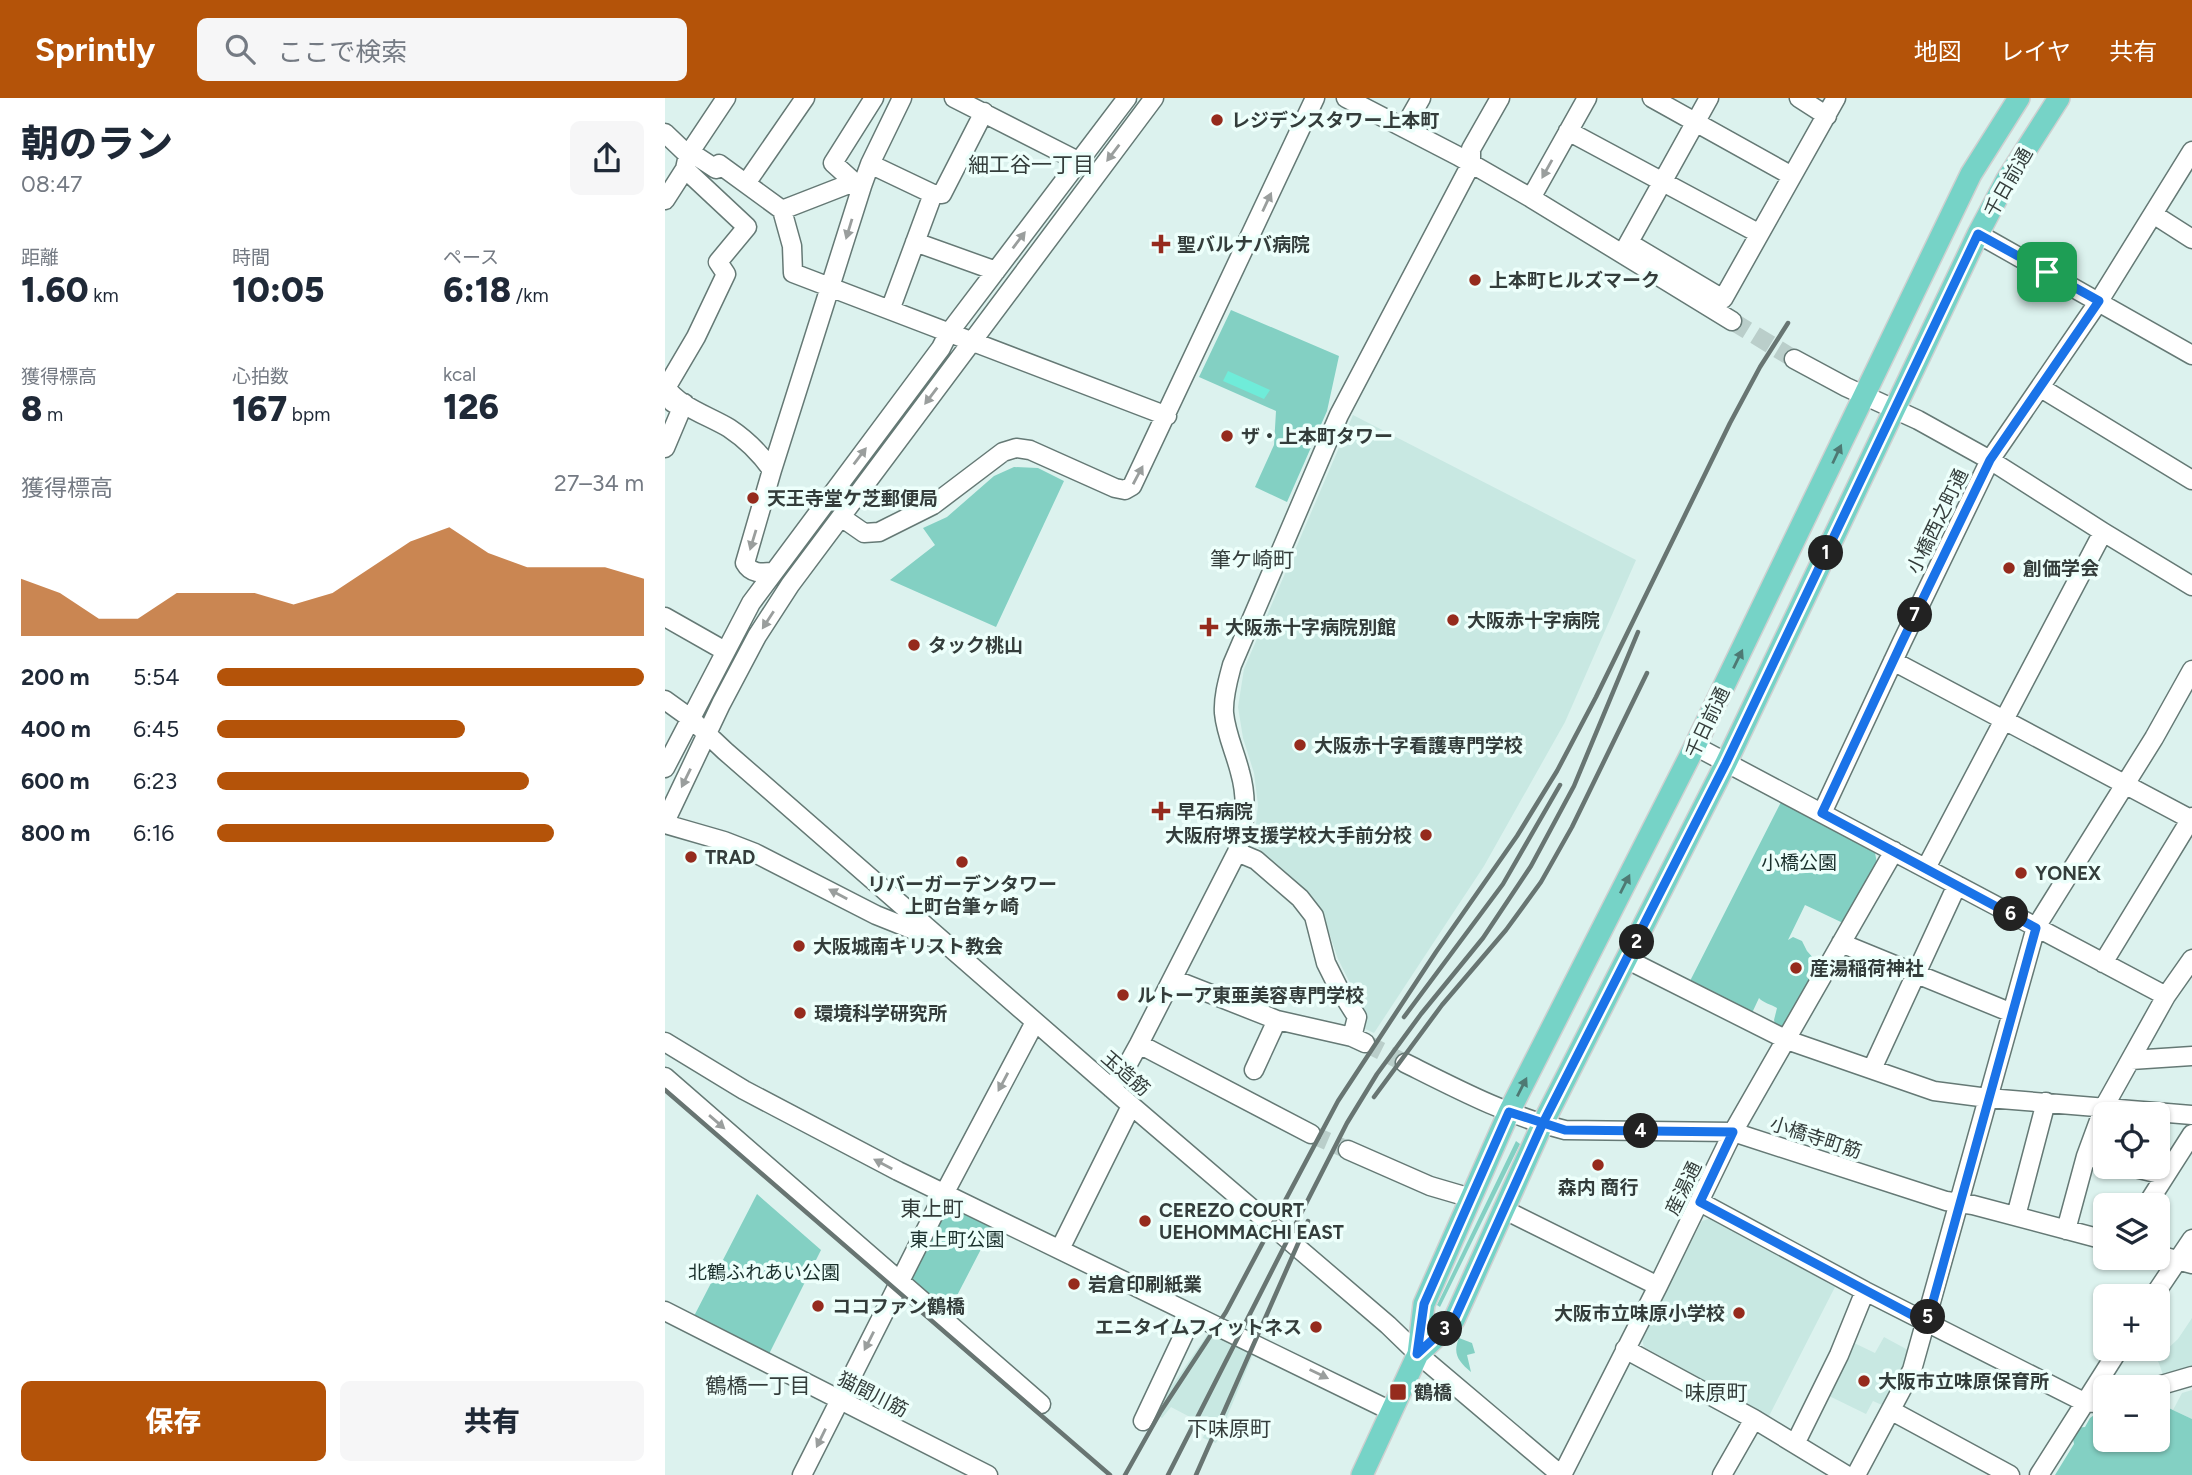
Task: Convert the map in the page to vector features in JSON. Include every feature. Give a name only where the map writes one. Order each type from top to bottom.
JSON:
[{"type":"main road","name":"千日前通","points":[[1362,1475],[1417,1354],[1424,1304],[1509,1112],[1695,746],[1971,174],[2019,98]]},
{"type":"main road","name":"千日前通","points":[[1417,1354],[1454,1320],[1542,1125],[1726,763],[1978,234],[2007,181],[2059,98]]},
{"type":"street","points":[[665,200],[726,98]]},
{"type":"street","points":[[747,182],[805,98]]},
{"type":"street","points":[[858,184],[833,163],[874,98]]},
{"type":"street","points":[[773,572],[753,571],[748,569],[745,563],[831,288],[858,184],[902,98]]},
{"type":"street","points":[[954,98],[1078,161]]},
{"type":"street","points":[[665,768],[751,603],[941,348],[948,334],[1127,98]]},
{"type":"street","points":[[944,942],[876,915],[755,853],[665,823],[721,704],[757,636],[790,586],[1154,98]]},
{"type":"street","points":[[841,517],[865,533],[879,532],[933,505],[994,457],[1016,448],[1030,450],[1115,488],[1125,490],[1132,486],[1315,98]]},
{"type":"street","points":[[1346,98],[1723,299],[1836,98]]},
{"type":"street","points":[[1404,128],[1421,98]]},
{"type":"street","points":[[1111,1088],[1123,1073],[1173,979],[1237,852],[1244,830],[1246,805],[1241,774],[1224,713],[1226,687],[1232,665],[1339,415],[1471,164],[1471,149],[1500,98]]},
{"type":"street","points":[[1531,198],[1587,98]]},
{"type":"street","points":[[1652,98],[1792,176]]},
{"type":"street","points":[[1626,248],[1709,98]]},
{"type":"street","points":[[1799,98],[1827,116]]},
{"type":"street","points":[[870,164],[933,194],[942,194],[984,112]]},
{"type":"street","points":[[1568,131],[1758,233]]},
{"type":"street","points":[[665,133],[747,227],[717,262],[726,274],[696,337],[665,392],[729,429],[757,449],[772,470]]},
{"type":"street","name":"小橋西之町通","points":[[1822,813],[1990,460],[2099,301],[2192,151]]},
{"type":"street","points":[[688,158],[716,169],[719,163],[782,210],[792,246],[793,273],[1167,416]]},
{"type":"street","points":[[782,210],[858,184]]},
{"type":"street","points":[[890,310],[933,194]]},
{"type":"street","points":[[2153,214],[2192,239]]},
{"type":"street","points":[[1978,234],[2192,355]]},
{"type":"street","points":[[915,242],[996,271]]},
{"type":"street","points":[[1626,248],[1732,321]]},
{"type":"street","points":[[1794,359],[1990,460],[2103,533],[2192,586]]},
{"type":"street","points":[[2041,388],[2192,480]]},
{"type":"street","points":[[665,448],[684,403]]},
{"type":"street","points":[[1926,868],[2103,533]]},
{"type":"street","points":[[665,617],[725,651]]},
{"type":"street","points":[[1893,660],[2192,819],[2103,963]]},
{"type":"street","points":[[1856,1475],[1912,1370],[2036,928],[2126,784],[2192,670]]},
{"type":"street","name":"玉造筋","points":[[665,700],[690,718],[1035,1022],[1388,1325],[1417,1354],[1561,1475]]},
{"type":"street","points":[[1695,746],[2166,996]]},
{"type":"street","name":"産湯通","points":[[1561,1475],[1733,1132],[1894,851]]},
{"type":"street","points":[[1173,979],[1277,1020],[1359,1040],[1356,1017],[1326,962],[1314,916],[1300,898],[1256,860],[1237,852]]},
{"type":"street","points":[[1872,1069],[1957,885]]},
{"type":"street","points":[[1841,943],[2012,1013]]},
{"type":"street","points":[[2107,1102],[2166,996],[2192,959]]},
{"type":"street","points":[[1628,960],[1787,1040],[1934,1091],[2093,1106]]},
{"type":"street","points":[[1254,1070],[1277,1020]]},
{"type":"street","points":[[802,1475],[944,1194],[1035,1022]]},
{"type":"street","points":[[665,1042],[755,1096],[944,1194],[1391,1411]]},
{"type":"street","points":[[1139,1044],[1311,1134]]},
{"type":"street","points":[[2131,1060],[2192,1056]]},
{"type":"street","name":"小橋寺町筋","points":[[1405,1063],[1489,1105],[1542,1125],[1565,1130],[1733,1132],[1946,1200],[2093,1237]]},
{"type":"street","points":[[665,1077],[1041,1404]]},
{"type":"street","points":[[2016,1216],[2046,1102]]},
{"type":"street","points":[[1060,1249],[1131,1105]]},
{"type":"street","points":[[2170,1113],[2192,1115]]},
{"type":"street","points":[[2170,1166],[2192,1134]]},
{"type":"street","points":[[2066,1230],[2093,1137]]},
{"type":"street","points":[[1348,1150],[1430,1186],[1471,1198]]},
{"type":"street","points":[[2086,1156],[2093,1158]]},
{"type":"street","points":[[1700,1202],[1927,1323],[2084,1402],[2093,1404]]},
{"type":"street","points":[[1503,1209],[1658,1286]]},
{"type":"street","points":[[2165,1284],[2185,1262],[2192,1239]]},
{"type":"street","points":[[1795,1444],[1839,1355],[1865,1291]]},
{"type":"street","name":"猫間川筋","points":[[665,1311],[988,1475]]},
{"type":"street","points":[[1143,1421],[1193,1315]]},
{"type":"street","points":[[1625,1349],[1755,1419],[1846,1475]]},
{"type":"street","points":[[2039,1475],[2111,1361]]},
{"type":"street","points":[[2170,1382],[2192,1376]]},
{"type":"street","points":[[1892,1411],[2010,1475]]},
{"type":"street","points":[[1722,1475],[1755,1419]]},
{"type":"shaded area","points":[[1228,371],[1270,390],[1264,399],[1223,381]]},
{"type":"shaded area","points":[[1353,415],[1636,560],[1565,722],[1484,866],[1374,1033],[1363,1028],[1364,1011],[1338,959],[1322,912],[1308,892],[1254,844],[1258,805],[1254,773],[1243,738],[1238,707],[1244,669]]},
{"type":"shaded area","name":"大阪市立味原小学校","points":[[1711,1218],[1835,1287],[1769,1416],[1644,1347],[1642,1339],[1702,1221]]},
{"type":"shaded area","points":[[2192,1318],[2192,1371],[2170,1378],[2170,1375],[2163,1375],[2158,1361],[2170,1361],[2170,1346]]},
{"type":"shaded area","points":[[1210,1331],[1254,1352],[1216,1443],[1203,1438],[1207,1426],[1171,1407],[1162,1418],[1153,1413]]},
{"type":"shaded area","name":"大阪市立味原保育所","points":[[1884,1337],[1908,1350],[1905,1368],[1884,1406],[1873,1401],[1866,1414],[1825,1394],[1850,1341],[1875,1353]]},
{"type":"shaded area","points":[[2192,1390],[2192,1419],[2173,1410],[2182,1393]]},
{"type":"green space","points":[[1231,310],[1339,356],[1327,411],[1287,502],[1255,487],[1274,445],[1276,411],[1199,377]]},
{"type":"green space","points":[[1014,467],[1038,468],[1064,481],[996,627],[890,580],[935,545],[923,528],[947,517],[994,476]]},
{"type":"green space","name":"小橋公園","points":[[1781,802],[1875,853],[1877,863],[1843,923],[1805,905],[1788,940],[1793,937],[1802,941],[1822,968],[1788,1027],[1776,1030],[1774,1020],[1777,1008],[1759,998],[1752,1013],[1711,998],[1701,987],[1690,981]]},
{"type":"green space","points":[[1516,1141],[1520,1144],[1440,1307],[1437,1305]]},
{"type":"green space","name":"北鶴ふれあい公園","points":[[757,1194],[821,1250],[767,1358],[693,1318]]},
{"type":"green space","name":"東上町公園","points":[[952,1203],[994,1224],[948,1313],[910,1280],[945,1205]]},
{"type":"green space","points":[[1459,1338],[1472,1343],[1475,1353],[1467,1355],[1471,1372],[1458,1357],[1456,1349]]},
{"type":"green space","points":[[2170,1409],[2192,1419],[2192,1475],[2055,1475],[2074,1444],[2072,1434],[2075,1428],[2085,1427],[2093,1416],[2093,1452],[2170,1452]]},
{"type":"tunnel","points":[[1732,321],[1794,359]]},
{"type":"tunnel","points":[[1365,1043],[1405,1063]]},
{"type":"tunnel","points":[[1311,1134],[1348,1150]]},
{"type":"railway","points":[[1125,1475],[1161,1411],[1226,1312],[1338,1101],[1436,952],[1517,836],[1557,771],[1730,423],[1760,367],[1788,323]]},
{"type":"railway","points":[[1168,1475],[1347,1123],[1377,1074],[1421,1014],[1483,938],[1531,866],[1574,786],[1638,632]]},
{"type":"railway","points":[[1374,1097],[1442,1005],[1506,930],[1541,882],[1572,827],[1647,673]]},
{"type":"railway","points":[[1404,1017],[1503,884],[1560,785]]},
{"type":"railway","points":[[665,1090],[1110,1475]]},
{"type":"railway","points":[[1196,1475],[1308,1221]]},
{"type":"place","name":"レジデンスタワー上本町","points":[[1217,120]]},
{"type":"place","name":"聖バルナバ病院","points":[[1161,244]]},
{"type":"place","name":"上本町ヒルズマーク","points":[[1475,280]]},
{"type":"place","name":"ザ・上本町タワー","points":[[1227,436]]},
{"type":"place","name":"天王寺堂ケ芝郵便局","points":[[753,498]]},
{"type":"place","name":"創価学会","points":[[2009,568]]},
{"type":"place","name":"大阪赤十字病院","points":[[1453,620]]},
{"type":"place","name":"大阪赤十字病院別館","points":[[1209,627]]},
{"type":"place","name":"タック桃山","points":[[914,645]]},
{"type":"place","name":"大阪赤十字看護専門学校","points":[[1300,745]]},
{"type":"place","name":"早石病院","points":[[1161,811]]},
{"type":"place","name":"大阪府堺支援学校大手前分校","points":[[1426,835]]},
{"type":"place","name":"TRAD","points":[[691,857]]},
{"type":"place","name":"リバーガーデンタワー 上町台筆ヶ崎","points":[[962,862]]},
{"type":"place","name":"YONEX","points":[[2021,873]]},
{"type":"place","name":"大阪城南キリスト教会","points":[[799,946]]},
{"type":"place","name":"産湯稲荷神社","points":[[1796,968]]},
{"type":"place","name":"ルトーア東亜美容専門学校","points":[[1123,995]]},
{"type":"place","name":"環境科学研究所","points":[[800,1013]]},
{"type":"place","name":"森内 商行","points":[[1598,1165]]},
{"type":"place","name":"CEREZO COURT UEHOMMACHI EAST","points":[[1145,1221]]},
{"type":"place","name":"岩倉印刷紙業","points":[[1074,1284]]},
{"type":"place","name":"ココファン鶴橋","points":[[818,1306]]},
{"type":"place","name":"大阪市立味原小学校","points":[[1739,1313]]},
{"type":"place","name":"エニタイムフィットネス","points":[[1316,1327]]},
{"type":"place","name":"大阪市立味原保育所","points":[[1864,1381]]},
{"type":"place","name":"鶴橋","points":[[1398,1392]]},
{"type":"district","name":"細工谷一丁目","points":[[1031,165]]},
{"type":"district","name":"筆ケ崎町","points":[[1252,560]]},
{"type":"district","name":"東上町","points":[[932,1209]]},
{"type":"district","name":"鶴橋一丁目","points":[[758,1386]]},
{"type":"district","name":"味原町","points":[[1716,1393]]},
{"type":"district","name":"下味原町","points":[[1229,1429]]},
{"type":"route","points":[[2047,272],[1978,234],[1726,763],[1542,1125],[1454,1320],[1417,1354],[1424,1304],[1509,1112],[1542,1125],[1565,1130],[1733,1132],[1700,1202],[1927,1323],[2036,928],[1822,813],[1990,460],[2099,301],[2047,272]]}]
